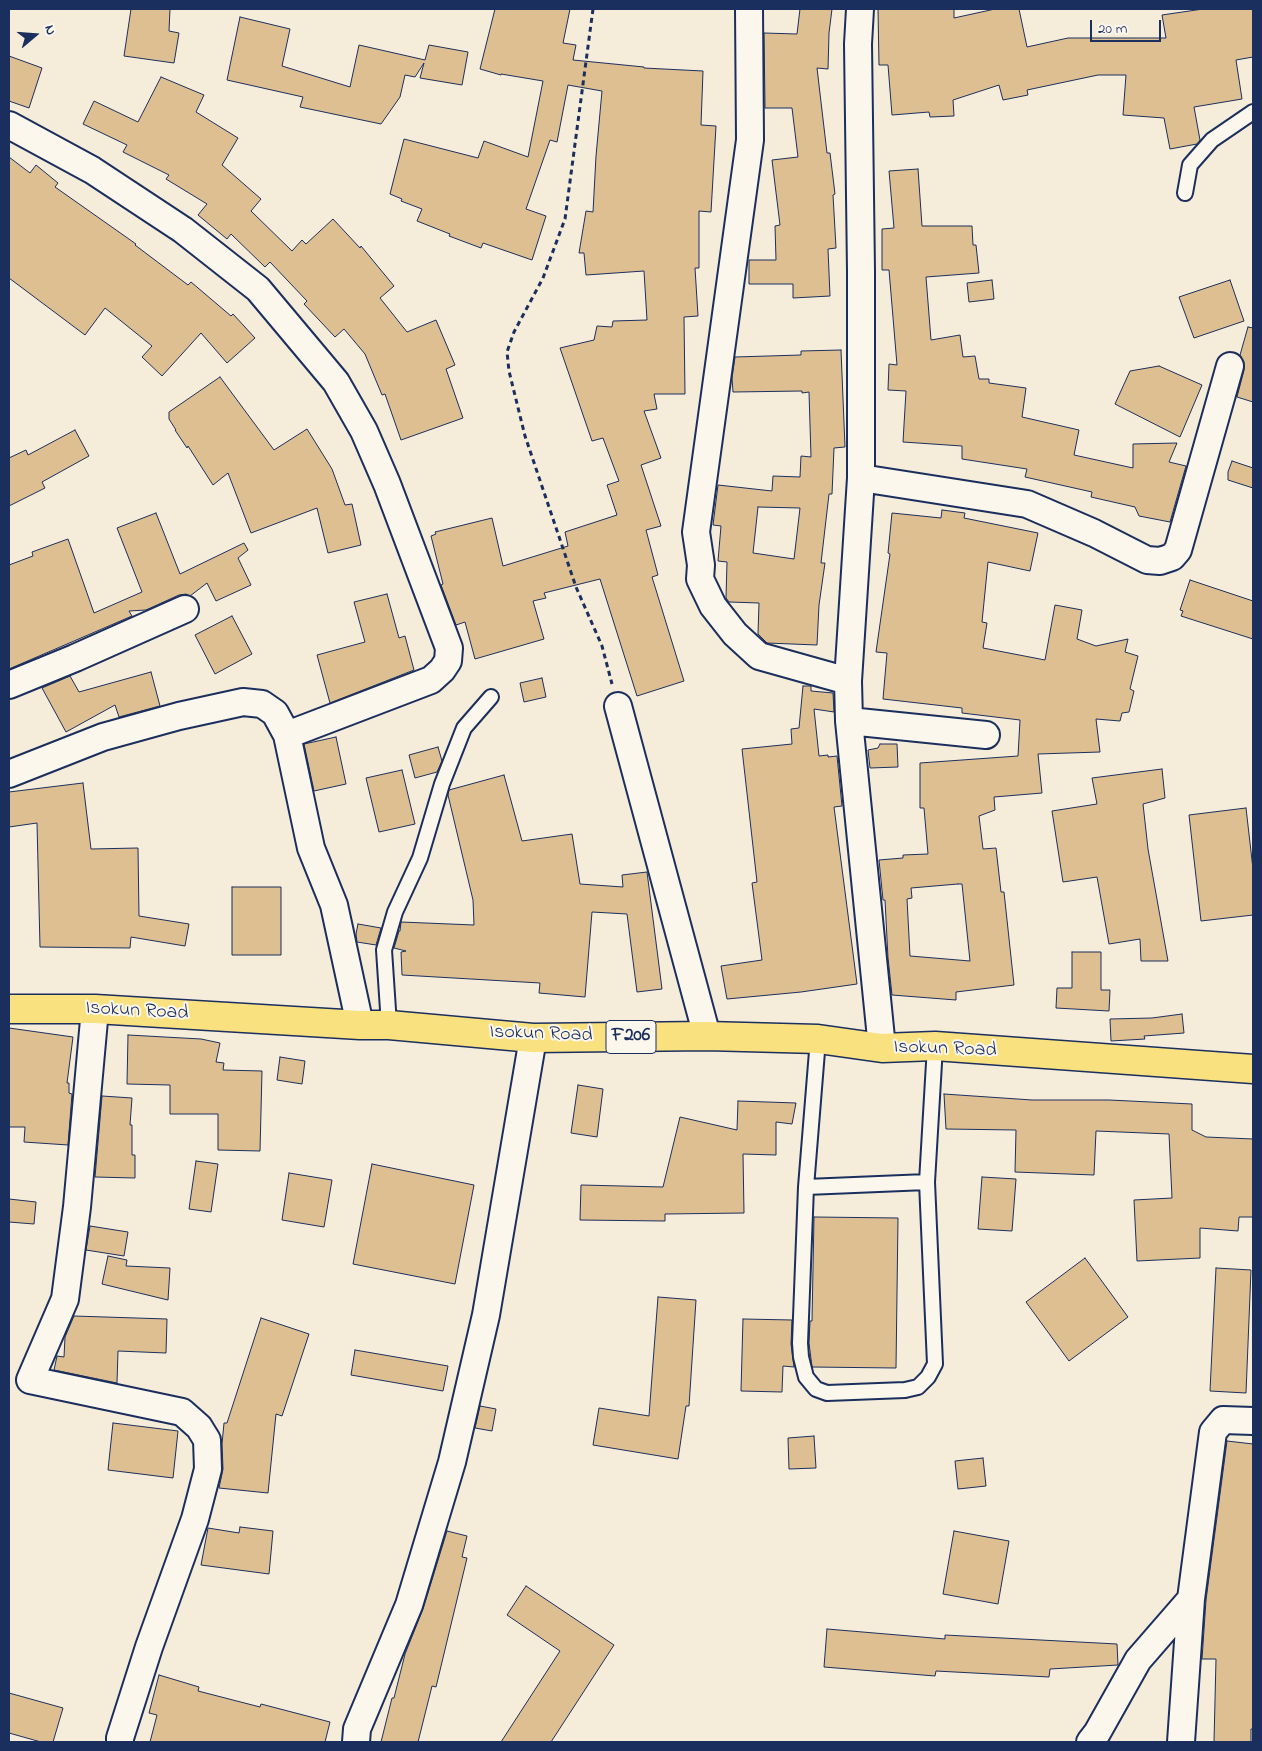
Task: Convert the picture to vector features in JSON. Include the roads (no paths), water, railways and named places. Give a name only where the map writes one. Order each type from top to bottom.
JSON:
[{"type":"main road","name":"Isokun Road","points":[[10,1007],[95,1009],[360,1025],[389,1025],[533,1038],[707,1036],[818,1039],[882,1048],[935,1046],[1253,1069]]},
{"type":"street","points":[[750,9],[750,140],[696,532],[701,565],[700,579],[713,606],[735,634],[759,656],[848,681]]},
{"type":"street","points":[[860,9],[858,44],[861,271],[860,478],[848,681],[849,721],[882,1048]]},
{"type":"street","points":[[9,125],[92,170],[175,224],[258,289],[336,382],[364,430],[387,484],[449,648],[448,661],[442,670],[431,680],[287,735]]},
{"type":"street","points":[[860,478],[1027,504],[1094,533],[1147,560],[1160,562],[1172,557],[1178,550],[1230,366]]},
{"type":"street","points":[[9,685],[186,609]]},
{"type":"street","points":[[9,774],[103,737],[179,716],[243,702],[262,704],[275,713],[287,735],[311,848],[334,906],[360,1025]]},
{"type":"street","points":[[618,706],[707,1036]]},
{"type":"street","points":[[849,721],[986,735]]},
{"type":"street","points":[[95,1009],[77,1207],[65,1299],[19,1379],[182,1412],[200,1427],[207,1440],[208,1469],[196,1519],[149,1647],[120,1742]]},
{"type":"street","points":[[356,1742],[357,1729],[409,1605],[452,1462],[486,1315],[533,1038]]},
{"type":"street","points":[[1181,1742],[1191,1599],[1213,1432],[1224,1420],[1253,1422]]},
{"type":"street","points":[[1090,1742],[1098,1733],[1138,1660],[1191,1599]]},
{"type":"lane","points":[[1185,192],[1190,166],[1212,140],[1253,112]]},
{"type":"lane","points":[[389,1025],[384,950],[395,912],[420,858],[442,784],[464,728],[491,697]]},
{"type":"lane","points":[[818,1039],[806,1187],[800,1343],[806,1377],[816,1388],[827,1393],[905,1390],[918,1387],[928,1377],[935,1364],[927,1182],[935,1046]]},
{"type":"lane","points":[[806,1187],[927,1182]]}]
